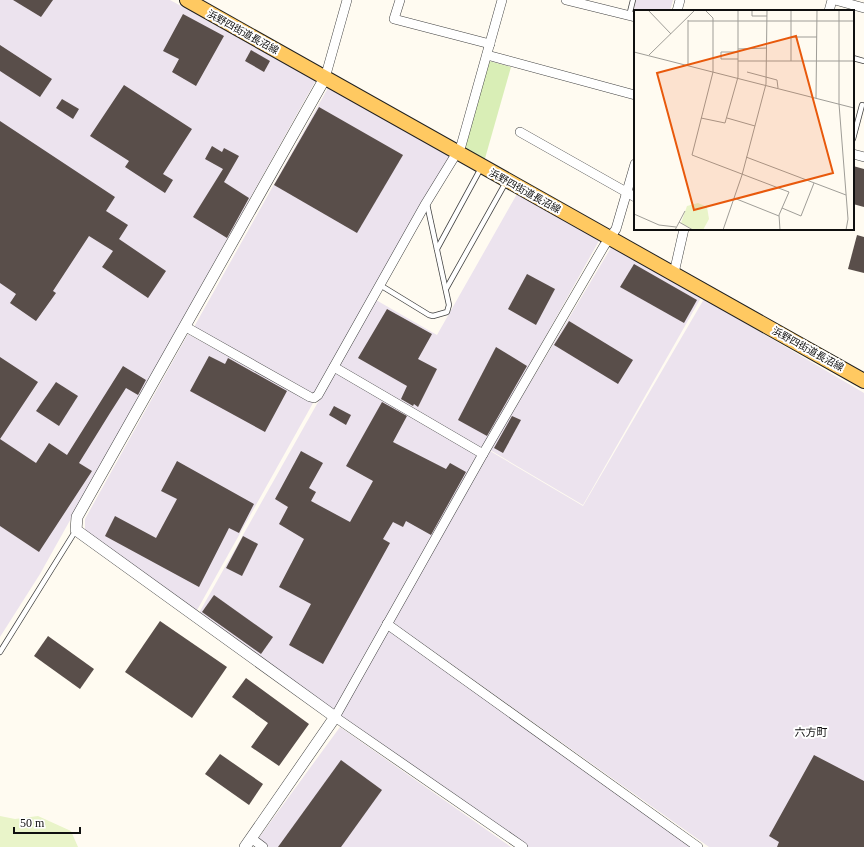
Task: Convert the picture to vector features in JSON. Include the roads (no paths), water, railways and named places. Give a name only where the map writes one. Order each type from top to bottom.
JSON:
[{"type":"main road","name":"浜野四街道長沼線","points":[[190,1],[457,153],[864,381]]},
{"type":"street","points":[[347,0],[325,78],[186,328],[77,517],[76,530],[335,717],[523,847]]},
{"type":"street","points":[[400,0],[394,19],[490,44]]},
{"type":"street","points":[[566,0],[586,2],[632,16]]},
{"type":"street","points":[[677,10],[680,0]]},
{"type":"street","points":[[829,10],[832,0]]},
{"type":"street","points":[[835,0],[864,8]]},
{"type":"street","points":[[186,328],[310,397],[314,398],[318,395],[426,203],[461,146],[487,56],[500,1]]},
{"type":"street","points":[[487,56],[634,95]]},
{"type":"street","points":[[520,132],[634,196]]},
{"type":"street","points":[[854,154],[864,157]]},
{"type":"street","points":[[244,847],[252,838],[335,717],[483,454],[604,246],[611,238],[616,229],[634,168]]},
{"type":"street","points":[[674,274],[684,230]]},
{"type":"street","points":[[334,367],[483,454]]},
{"type":"street","points":[[387,624],[698,847]]},
{"type":"street","points":[[252,838],[264,847]]},
{"type":"lane","points":[[632,16],[633,0]]},
{"type":"lane","points":[[854,58],[864,61]]},
{"type":"lane","points":[[854,135],[862,105]]},
{"type":"lane","points":[[437,249],[482,167]]},
{"type":"lane","points":[[446,289],[507,180]]},
{"type":"lane","points":[[380,285],[429,315],[433,316],[447,312],[446,289],[426,203]]},
{"type":"lane","points":[[0,652],[76,530]]},
{"type":"district","name":"六方町","points":[[811,732]]}]
